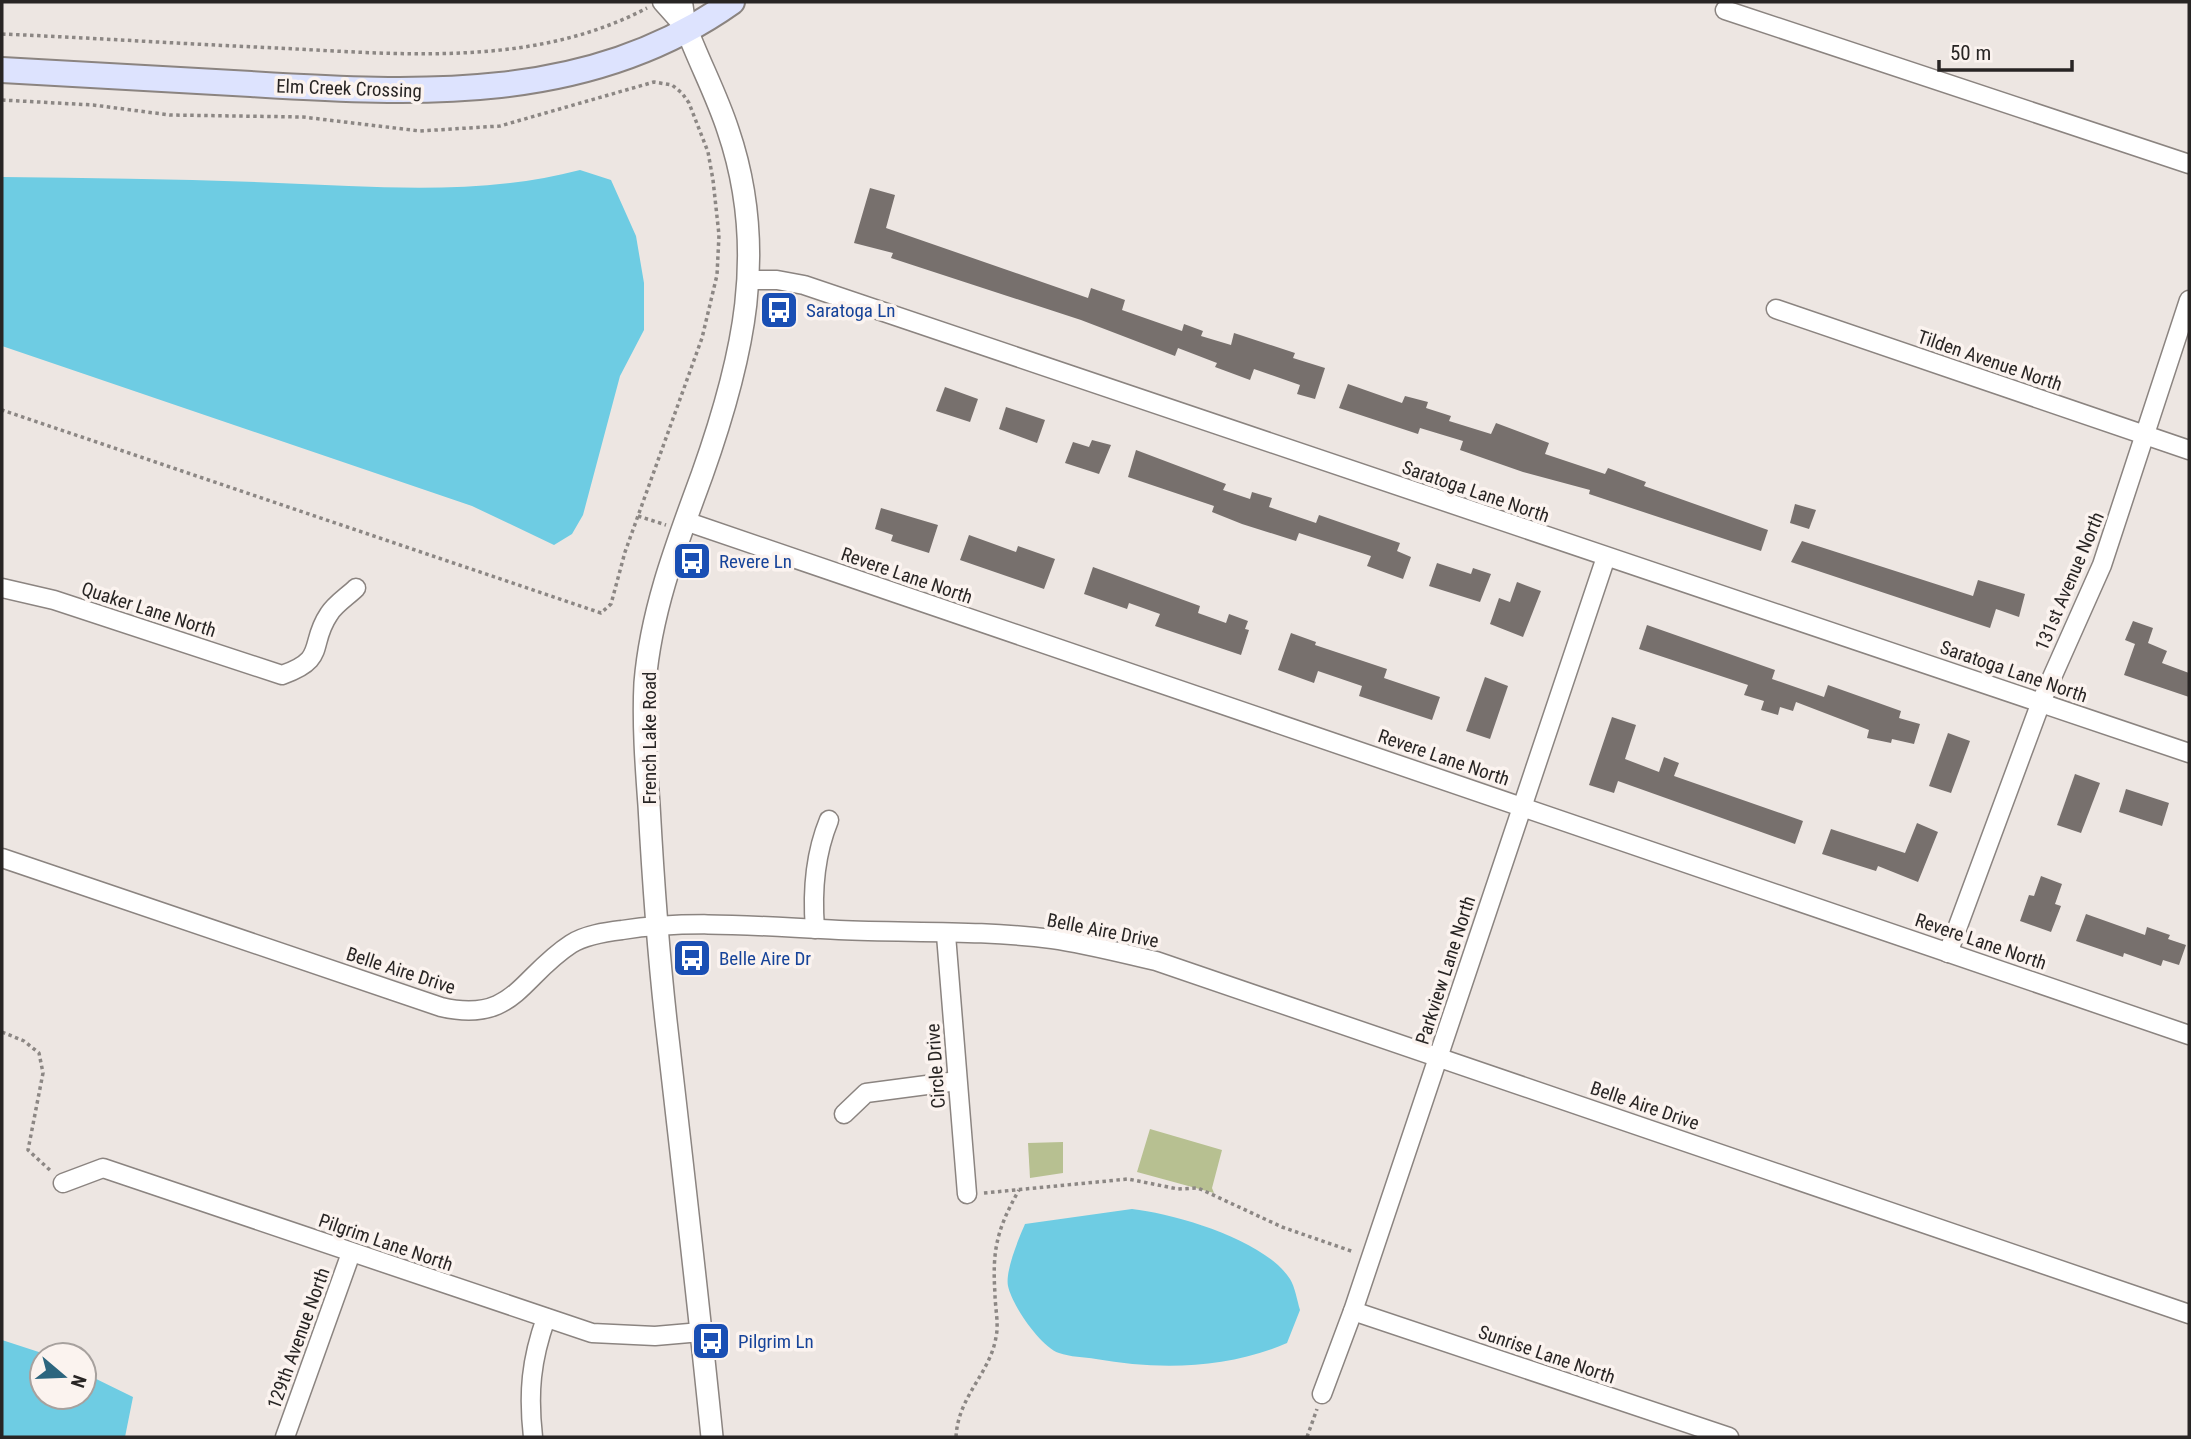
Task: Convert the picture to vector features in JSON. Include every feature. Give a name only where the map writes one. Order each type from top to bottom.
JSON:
[{"type":"main road","points":[[687,30],[732,2]]},
{"type":"main road","name":"Elm Creek Crossing","points":[[2,70],[378,92],[444,91],[509,85],[571,73],[646,50],[687,30]]},
{"type":"street","points":[[662,2],[687,30]]},
{"type":"street","points":[[683,2],[687,30]]},
{"type":"street","points":[[1725,10],[2189,164]]},
{"type":"street","name":"French Lake Road","points":[[687,30],[715,93],[739,167],[750,244],[739,359],[654,619],[645,683],[645,744],[656,927],[712,1437]]},
{"type":"street","name":"Saratoga Lane North","points":[[748,280],[777,280],[804,285],[2189,753]]},
{"type":"street","name":"131st Avenue North","points":[[1948,953],[2041,702],[2102,565],[2189,300]]},
{"type":"street","name":"Tilden Avenue North","points":[[1776,309],[2189,450]]},
{"type":"street","name":"Revere Lane North","points":[[683,526],[1522,805],[2189,1035]]},
{"type":"street","name":"Parkview Lane North","points":[[1322,1394],[1353,1311],[1606,557]]},
{"type":"street","name":"Quaker Lane North","points":[[2,588],[54,600],[282,675],[299,669],[314,657],[328,614],[356,587]]},
{"type":"street","points":[[815,929],[813,905],[820,842],[829,820]]},
{"type":"street","name":"Belle Aire Drive","points":[[2,858],[454,1010],[489,1009],[508,1000],[573,943],[596,934],[656,927],[815,929],[1050,939],[1156,961],[2189,1314]]},
{"type":"street","name":"Circle Drive","points":[[946,934],[967,1194]]},
{"type":"street","points":[[844,1114],[866,1093],[957,1081]]},
{"type":"street","name":"Pilgrim Lane North","points":[[63,1182],[103,1168],[592,1333],[618,1336],[701,1332]]},
{"type":"street","name":"129th Avenue North","points":[[285,1437],[351,1253]]},
{"type":"street","name":"Sunrise Lane North","points":[[1353,1311],[1729,1437]]},
{"type":"street","points":[[533,1437],[528,1400],[530,1376],[534,1352],[546,1318]]},
{"type":"path","points":[[2,34],[387,54],[461,55],[541,43],[592,29],[643,10]]},
{"type":"path","points":[[2,100],[93,105],[170,115],[303,117],[398,130],[470,130],[524,121],[642,84],[654,82],[672,85],[690,103],[708,152],[718,205],[720,256],[702,338],[638,516],[611,604],[601,613],[2,410]]},
{"type":"path","points":[[638,516],[683,526]]},
{"type":"path","points":[[2,1032],[24,1041],[39,1054],[43,1073],[28,1150],[63,1182]]},
{"type":"path","points":[[967,1194],[1128,1179],[1178,1189],[1198,1188],[1282,1227],[1369,1258]]},
{"type":"path","points":[[956,1437],[957,1420],[966,1396],[996,1337],[992,1257],[1001,1222],[1019,1191]]},
{"type":"path","points":[[1307,1437],[1322,1394]]},
{"type":"green space","points":[[1150,1129],[1222,1150],[1212,1188],[1214,1193],[1137,1172]]},
{"type":"green space","points":[[1063,1142],[1063,1173],[1030,1178],[1028,1143]]},
{"type":"water","points":[[580,170],[611,180],[636,236],[644,283],[644,330],[620,376],[583,515],[572,534],[554,545],[472,506],[2,346],[2,177],[430,188],[505,184]]},
{"type":"water","points":[[1132,1209],[1172,1217],[1218,1231],[1261,1252],[1278,1265],[1292,1282],[1300,1310],[1287,1343],[1241,1358],[1168,1366],[1120,1363],[1068,1355],[1052,1349],[1021,1314],[1008,1286],[1010,1263],[1025,1224]]},
{"type":"water","points":[[2,1340],[28,1348],[28,1411],[98,1411],[98,1380],[133,1397],[125,1437],[2,1437]]},
{"type":"building","points":[[870,188],[895,195],[886,228],[1088,298],[1091,288],[1125,300],[1122,310],[1182,331],[1184,324],[1203,331],[1201,336],[1231,345],[1234,333],[1295,353],[1293,358],[1325,368],[1315,399],[1297,394],[1300,385],[1254,369],[1250,380],[1215,367],[1217,363],[1178,348],[1175,356],[1081,320],[891,258],[893,253],[854,243]]},
{"type":"building","points":[[1348,384],[1402,403],[1405,396],[1428,402],[1426,408],[1451,416],[1449,421],[1491,434],[1496,423],[1549,443],[1545,454],[1605,474],[1608,468],[1646,482],[1644,486],[1768,530],[1761,551],[1589,494],[1590,490],[1523,472],[1460,450],[1463,441],[1420,428],[1418,434],[1339,408]]},
{"type":"building","points":[[945,387],[978,399],[970,422],[936,411]]},
{"type":"building","points":[[1006,407],[1045,420],[1037,443],[999,429]]},
{"type":"building","points":[[1092,440],[1111,445],[1099,474],[1065,463],[1073,442],[1089,447]]},
{"type":"building","points":[[1136,450],[1226,484],[1223,490],[1250,499],[1252,492],[1272,498],[1269,507],[1316,523],[1319,515],[1400,543],[1397,551],[1411,557],[1403,579],[1367,566],[1371,556],[1299,533],[1296,541],[1242,524],[1212,512],[1214,506],[1128,477]]},
{"type":"building","points":[[1795,504],[1816,510],[1809,529],[1790,523]]},
{"type":"building","points":[[881,508],[938,525],[929,553],[891,541],[893,535],[875,529]]},
{"type":"building","points":[[969,535],[1016,552],[1018,546],[1055,559],[1044,589],[960,560]]},
{"type":"building","points":[[1802,541],[1973,596],[1978,580],[2025,594],[2019,617],[1996,609],[1990,628],[1791,562]]},
{"type":"building","points":[[1437,563],[1471,574],[1473,568],[1491,574],[1480,602],[1429,586]]},
{"type":"building","points":[[1093,567],[1200,606],[1198,613],[1226,623],[1229,614],[1248,621],[1245,629],[1249,630],[1241,655],[1155,626],[1160,614],[1129,603],[1127,609],[1084,594]]},
{"type":"building","points":[[1517,582],[1541,591],[1523,637],[1490,624],[1499,598],[1510,602]]},
{"type":"building","points":[[2133,621],[2153,628],[2148,643],[2167,651],[2162,663],[2189,673],[2189,697],[2124,675],[2135,644],[2125,640]]},
{"type":"building","points":[[1647,625],[1775,670],[1772,679],[1824,697],[1828,685],[1901,711],[1899,718],[1920,724],[1914,744],[1892,739],[1891,743],[1867,738],[1869,730],[1796,702],[1793,711],[1780,707],[1778,715],[1761,710],[1764,701],[1744,695],[1748,685],[1639,649]]},
{"type":"building","points":[[1291,633],[1316,642],[1315,645],[1387,669],[1384,678],[1440,697],[1432,720],[1359,696],[1362,686],[1318,671],[1314,683],[1278,670]]},
{"type":"building","points":[[1485,677],[1508,686],[1490,739],[1466,731]]},
{"type":"building","points":[[1612,717],[1636,725],[1625,759],[1659,772],[1664,757],[1679,763],[1674,776],[1803,821],[1795,844],[1618,781],[1614,793],[1589,785]]},
{"type":"building","points":[[1948,733],[1970,741],[1951,793],[1929,786]]},
{"type":"building","points":[[2075,774],[2100,783],[2081,833],[2057,825]]},
{"type":"building","points":[[2126,789],[2169,803],[2162,826],[2119,812]]},
{"type":"building","points":[[1917,823],[1938,832],[1918,882],[1878,866],[1876,871],[1822,854],[1831,829],[1905,853]]},
{"type":"building","points":[[2041,876],[2062,884],[2055,904],[2061,906],[2051,932],[2020,921],[2029,895],[2034,896]]},
{"type":"building","points":[[2086,914],[2145,935],[2147,927],[2170,935],[2168,939],[2186,945],[2179,965],[2163,960],[2161,966],[2076,941]]},
{"type":"place","name":"Saratoga Ln","points":[[779,310]]},
{"type":"place","name":"Revere Ln","points":[[692,561]]},
{"type":"place","name":"Belle Aire Dr","points":[[692,958]]},
{"type":"place","name":"Pilgrim Ln","points":[[711,1341]]}]
